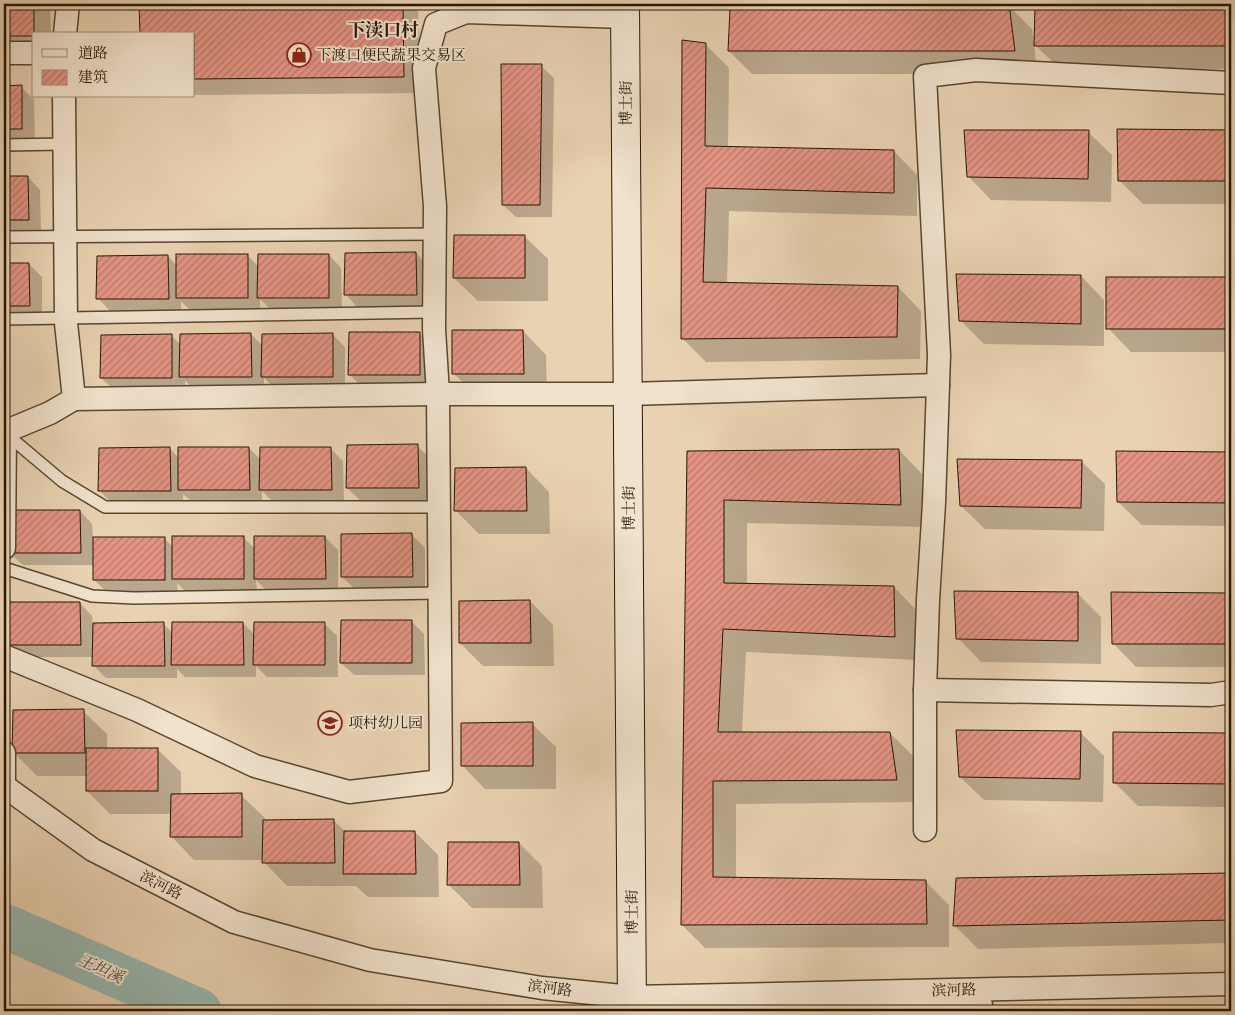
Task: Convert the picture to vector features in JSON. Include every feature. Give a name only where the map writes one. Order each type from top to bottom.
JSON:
[{"type":"street","points":[[65,32],[68,4]]},
{"type":"street","points":[[4,656],[137,710],[255,766],[349,792],[441,781],[438,394],[434,312],[435,206],[424,68],[436,24],[466,12],[625,10]]},
{"type":"street","name":"博士街","points":[[625,10],[632,1004]]},
{"type":"street","points":[[4,53],[32,53]]},
{"type":"street","points":[[925,830],[925,690],[939,355],[925,76],[976,70],[1231,83]]},
{"type":"street","points":[[64,98],[66,318],[74,399]]},
{"type":"street","points":[[4,548],[5,433],[74,399],[438,394],[628,394],[938,385]]},
{"type":"street","points":[[925,690],[1211,695],[1231,692]]},
{"type":"street","points":[[4,752],[4,786]]},
{"type":"street","name":"滨河路","points":[[4,786],[93,850],[234,922],[370,960],[632,1004],[1231,984]]},
{"type":"street","points":[[787,1011],[1231,997]]},
{"type":"lane","points":[[4,145],[64,144]]},
{"type":"lane","points":[[4,237],[435,234]]},
{"type":"lane","points":[[4,319],[434,312]]},
{"type":"lane","points":[[5,433],[62,481],[104,507],[439,507]]},
{"type":"lane","points":[[4,568],[92,596],[134,598],[439,593]]},
{"type":"building","points":[[4,4],[34,4],[34,32],[32,32],[32,36],[4,36]]},
{"type":"building","name":"下渡口便民蔬果交易区","points":[[139,4],[403,4],[404,77],[195,79],[195,32],[140,32]]},
{"type":"building","points":[[1009,4],[1015,51],[728,51],[730,8]]},
{"type":"building","points":[[1231,5],[1231,46],[1034,46],[1035,7]]},
{"type":"building","points":[[682,40],[706,43],[705,146],[894,150],[894,193],[706,188],[703,282],[898,286],[897,337],[681,339]]},
{"type":"building","points":[[501,64],[542,64],[540,205],[502,205]]},
{"type":"building","points":[[22,85],[22,129],[4,129],[4,86]]},
{"type":"building","points":[[1117,129],[1231,130],[1231,181],[1118,181]]},
{"type":"building","points":[[964,130],[1089,130],[1088,179],[967,177]]},
{"type":"building","points":[[4,176],[28,176],[29,220],[4,220]]},
{"type":"building","points":[[454,235],[525,235],[525,278],[453,278]]},
{"type":"building","points":[[416,252],[417,295],[344,295],[345,253]]},
{"type":"building","points":[[176,254],[248,254],[248,298],[176,298]]},
{"type":"building","points":[[258,254],[329,254],[329,298],[257,298]]},
{"type":"building","points":[[168,255],[169,299],[96,299],[97,256]]},
{"type":"building","points":[[4,263],[29,263],[30,306],[4,306]]},
{"type":"building","points":[[956,274],[1081,275],[1081,324],[959,321]]},
{"type":"building","points":[[1106,277],[1231,277],[1231,329],[1106,329]]},
{"type":"building","points":[[452,330],[523,330],[524,374],[452,374]]},
{"type":"building","points":[[349,332],[420,332],[420,375],[348,375]]},
{"type":"building","points":[[251,333],[252,377],[179,377],[180,334]]},
{"type":"building","points":[[333,333],[333,377],[261,377],[262,334]]},
{"type":"building","points":[[172,334],[172,378],[100,378],[101,335]]},
{"type":"building","points":[[418,444],[419,488],[346,488],[347,445]]},
{"type":"building","points":[[170,447],[171,491],[98,491],[99,448]]},
{"type":"building","points":[[178,447],[249,447],[250,490],[178,490]]},
{"type":"building","points":[[260,447],[331,447],[332,490],[259,490]]},
{"type":"building","points":[[899,449],[901,505],[724,500],[724,583],[894,586],[895,637],[723,629],[718,732],[890,732],[897,780],[713,781],[713,877],[926,880],[927,924],[681,925],[687,451]]},
{"type":"building","points":[[1116,451],[1231,452],[1231,503],[1117,502]]},
{"type":"building","points":[[957,459],[1082,460],[1081,508],[960,506]]},
{"type":"building","points":[[526,467],[527,511],[454,511],[455,468]]},
{"type":"building","points":[[9,510],[80,510],[81,553],[9,553]]},
{"type":"building","points":[[412,533],[413,577],[341,577],[341,534]]},
{"type":"building","points":[[172,536],[244,536],[244,579],[172,579]]},
{"type":"building","points":[[254,536],[325,536],[326,579],[254,579]]},
{"type":"building","points":[[93,537],[165,537],[165,580],[93,580]]},
{"type":"building","points":[[954,591],[1078,592],[1078,641],[956,639]]},
{"type":"building","points":[[1111,592],[1231,593],[1231,644],[1112,644]]},
{"type":"building","points":[[530,600],[531,643],[459,643],[459,601]]},
{"type":"building","points":[[9,602],[80,602],[81,645],[9,645]]},
{"type":"building","points":[[341,620],[412,620],[412,663],[340,663]]},
{"type":"building","points":[[164,622],[165,666],[92,666],[93,623]]},
{"type":"building","points":[[172,622],[243,622],[244,665],[171,665]]},
{"type":"building","points":[[254,622],[325,622],[325,665],[253,665]]},
{"type":"building","points":[[84,709],[85,753],[12,753],[13,710]]},
{"type":"building","points":[[533,722],[533,766],[461,766],[461,723]]},
{"type":"building","points":[[956,730],[1081,731],[1080,779],[959,777]]},
{"type":"building","points":[[1113,732],[1231,733],[1231,784],[1113,783]]},
{"type":"building","points":[[86,748],[158,748],[158,791],[86,791]]},
{"type":"building","points":[[242,793],[242,837],[170,837],[171,794]]},
{"type":"building","points":[[334,819],[335,863],[262,863],[263,820]]},
{"type":"building","points":[[344,831],[415,831],[416,874],[343,874]]},
{"type":"building","points":[[448,842],[519,842],[520,885],[447,885]]},
{"type":"building","points":[[1231,873],[1231,920],[953,926],[956,878]]},
{"type":"waterway","name":"王坦溪","points":[[4,926],[199,1011]]},
{"type":"place","name":"下渡口便民蔬果交易区","points":[[299,55]]},
{"type":"place","name":"项村幼儿园","points":[[330,723]]},
{"type":"district","name":"下渎口村","points":[[383,30]]}]
